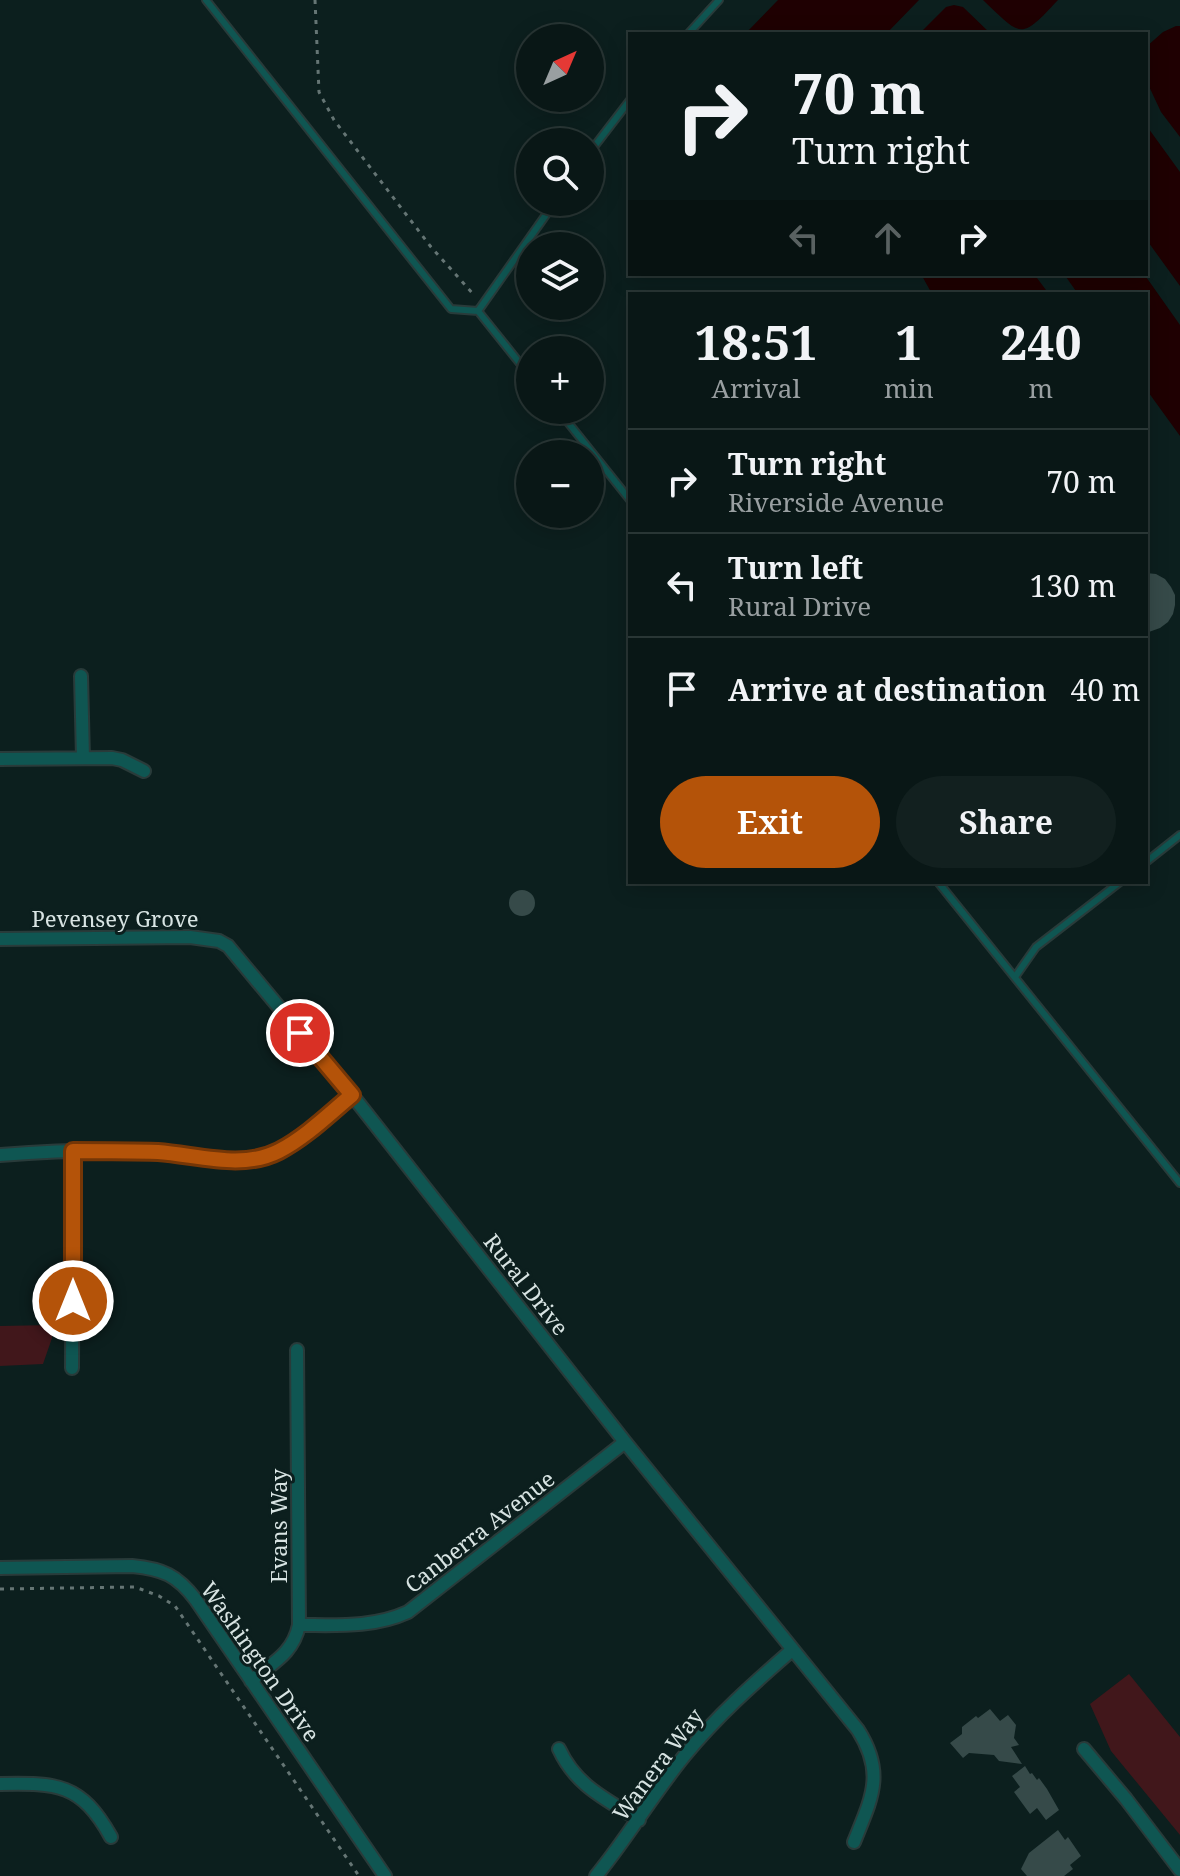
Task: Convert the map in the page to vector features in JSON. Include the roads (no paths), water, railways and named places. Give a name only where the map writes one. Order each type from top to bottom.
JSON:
[{"type":"street","points":[[81,676],[83,758]]},
{"type":"street","points":[[0,759],[118,759],[144,771]]},
{"type":"street","name":"Pevensey Grove","points":[[0,939],[190,937],[207,938],[228,946]]},
{"type":"street","name":"Rural Drive","points":[[228,946],[352,1095],[625,1442],[858,1730],[871,1756],[874,1783],[873,1795],[854,1842]]},
{"type":"street","points":[[0,1155],[73,1151],[160,1152],[232,1161],[249,1160],[277,1152],[293,1142],[352,1095]]},
{"type":"street","points":[[72,1368],[73,1151]]},
{"type":"street","name":"Evans Way","points":[[297,1350],[299,1625]]},
{"type":"street","name":"Canberra Avenue","points":[[299,1625],[368,1624],[384,1622],[408,1612],[625,1442]]},
{"type":"street","name":"Washington Drive","points":[[0,1568],[132,1566],[152,1568],[177,1579],[385,1876]]},
{"type":"street","points":[[251,1681],[290,1648],[299,1625]]},
{"type":"street","name":"Wanera Way","points":[[596,1876],[707,1728],[792,1650]]},
{"type":"street","points":[[559,1749],[580,1780],[639,1820]]},
{"type":"street","points":[[1084,1749],[1180,1870]]},
{"type":"street","points":[[0,1784],[35,1783],[65,1789],[89,1806],[111,1837]]},
{"type":"lane","points":[[206,0],[451,309],[480,308]]},
{"type":"lane","points":[[690,32],[719,0]]},
{"type":"lane","points":[[604,134],[628,103]]},
{"type":"lane","points":[[480,308],[545,216]]},
{"type":"lane","points":[[480,308],[516,357]]},
{"type":"lane","points":[[569,424],[628,498]]},
{"type":"lane","points":[[1148,860],[1180,835]]},
{"type":"lane","points":[[940,884],[1180,1183]]},
{"type":"lane","points":[[1015,977],[1036,947],[1117,884]]}]
